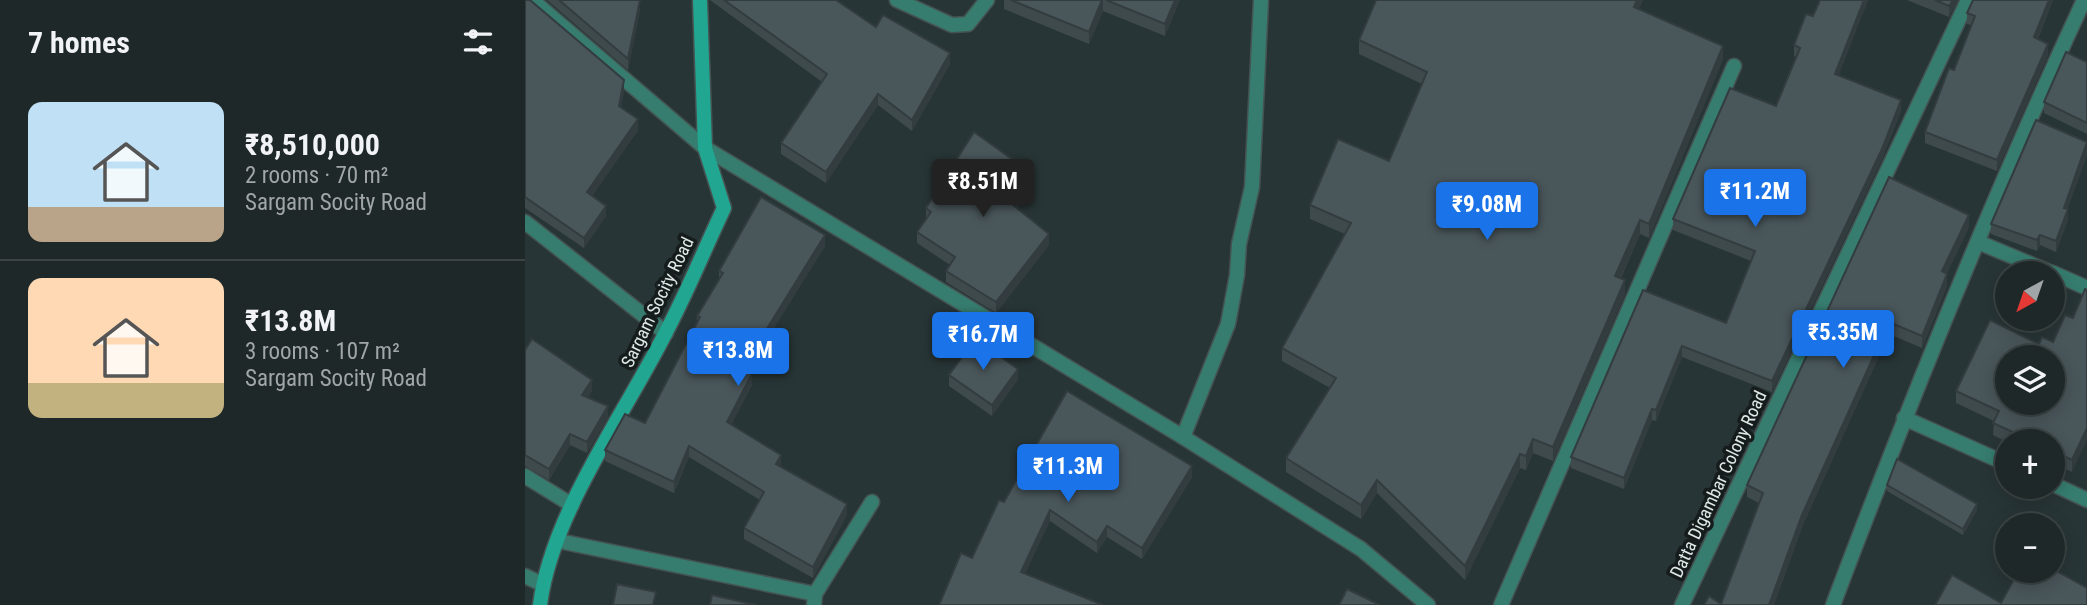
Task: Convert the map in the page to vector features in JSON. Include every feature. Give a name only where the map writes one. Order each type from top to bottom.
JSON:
[{"type":"street","points":[[532,0],[705,148],[1183,437],[1361,549],[1428,605]]},
{"type":"street","name":"Sargam Socity Road","points":[[540,605],[543,584],[572,505],[666,333],[724,208],[705,148],[700,0]]},
{"type":"street","points":[[897,0],[952,25],[968,24],[987,0]]},
{"type":"street","points":[[1183,437],[1227,324],[1237,275],[1239,244],[1252,187],[1261,0]]},
{"type":"street","name":"Datta Digambar Colony Road","points":[[1682,605],[1968,0]]},
{"type":"street","points":[[1833,605],[1903,418],[1977,242],[2036,119],[2084,0]]},
{"type":"street","points":[[1501,605],[1734,66]]},
{"type":"street","points":[[525,222],[666,333]]},
{"type":"street","points":[[1977,242],[2023,261]]},
{"type":"street","points":[[2065,279],[2087,288]]},
{"type":"street","points":[[1903,418],[1995,459]]},
{"type":"street","points":[[525,476],[572,505]]},
{"type":"street","points":[[2065,490],[2087,500]]},
{"type":"street","points":[[559,541],[814,599],[872,502]]},
{"type":"street","points":[[525,576],[543,584]]},
{"type":"building","points":[[525,0],[530,0],[624,80],[619,106],[638,119],[587,192],[606,206],[584,238],[525,197]]},
{"type":"building","points":[[559,0],[640,0],[628,59]]},
{"type":"building","points":[[724,0],[836,0],[876,27],[883,15],[950,53],[912,120],[878,94],[826,172],[781,143],[827,74]]},
{"type":"building","points":[[1011,0],[1102,0],[1089,32]]},
{"type":"building","points":[[1106,0],[1175,0],[1165,24]]},
{"type":"building","points":[[1376,0],[1637,0],[1634,7],[1723,46],[1649,224],[1640,220],[1615,276],[1625,280],[1553,447],[1533,439],[1526,456],[1520,454],[1465,566],[1377,480],[1361,505],[1286,458],[1336,378],[1282,348],[1351,223],[1310,205],[1338,139],[1389,161],[1427,72],[1359,40]]},
{"type":"building","points":[[1820,0],[1864,0],[1835,74],[1901,100],[1882,149],[1772,381],[1682,346],[1656,410],[1652,409],[1624,478],[1571,457],[1643,290],[1726,323],[1755,251],[1673,219],[1730,88],[1776,106],[1800,48],[1794,45],[1806,14],[1813,16]]},
{"type":"building","points":[[1935,0],[1953,0],[1949,6]]},
{"type":"building","points":[[1973,0],[2049,0],[2034,37],[2048,44],[1997,160],[1925,132],[1949,68],[1954,70],[1975,16],[1967,13]]},
{"type":"building","points":[[2066,52],[2087,62],[2087,123],[2044,102]]},
{"type":"building","points":[[2036,120],[2087,142],[2064,208],[2068,209],[2056,241],[2040,235],[2037,240],[1991,224]]},
{"type":"building","points":[[974,132],[1033,174],[1013,205],[1049,234],[996,302],[946,271],[955,257],[917,232],[931,212],[926,208]]},
{"type":"building","points":[[1889,177],[1969,215],[1942,271],[1947,274],[1922,336],[1889,322],[1802,515],[1769,605],[1704,605],[1709,596],[1721,604],[1763,493],[1747,485]]},
{"type":"building","points":[[761,197],[825,235],[742,369],[752,374],[727,422],[781,455],[776,464],[847,504],[813,567],[744,528],[764,492],[689,446],[674,482],[605,450],[625,414],[645,423],[700,317],[697,316],[723,273],[719,271]]},
{"type":"building","points":[[2085,289],[2087,290],[2087,428],[2072,460],[2065,457],[2065,429],[2006,429],[1993,423],[1997,415],[2065,415],[2065,345],[1995,345],[1995,409],[1956,391],[1990,320],[1995,322],[1995,331],[2012,331],[2039,344],[2042,337],[2053,342],[2058,331],[2065,331],[2065,315],[2073,318]]},
{"type":"building","points":[[532,339],[592,380],[582,395],[608,406],[587,442],[570,434],[549,469],[525,455],[525,350]]},
{"type":"building","points":[[975,339],[1018,369],[992,405],[949,375]]},
{"type":"building","points":[[1067,391],[1192,466],[1142,548],[1107,526],[1097,542],[1050,510],[1021,572],[1103,605],[939,605],[961,553],[972,558],[999,500],[1004,502]]},
{"type":"building","points":[[1897,459],[1977,504],[1963,529],[1887,485]]},
{"type":"building","points":[[1952,575],[2001,603],[2012,583],[2065,583],[2065,576],[2087,588],[2087,605],[1935,605]]},
{"type":"building","points":[[617,584],[656,592],[653,605],[613,605]]},
{"type":"building","points":[[1347,589],[1380,605],[1339,605]]},
{"type":"building","points":[[712,595],[756,605],[710,605]]}]
